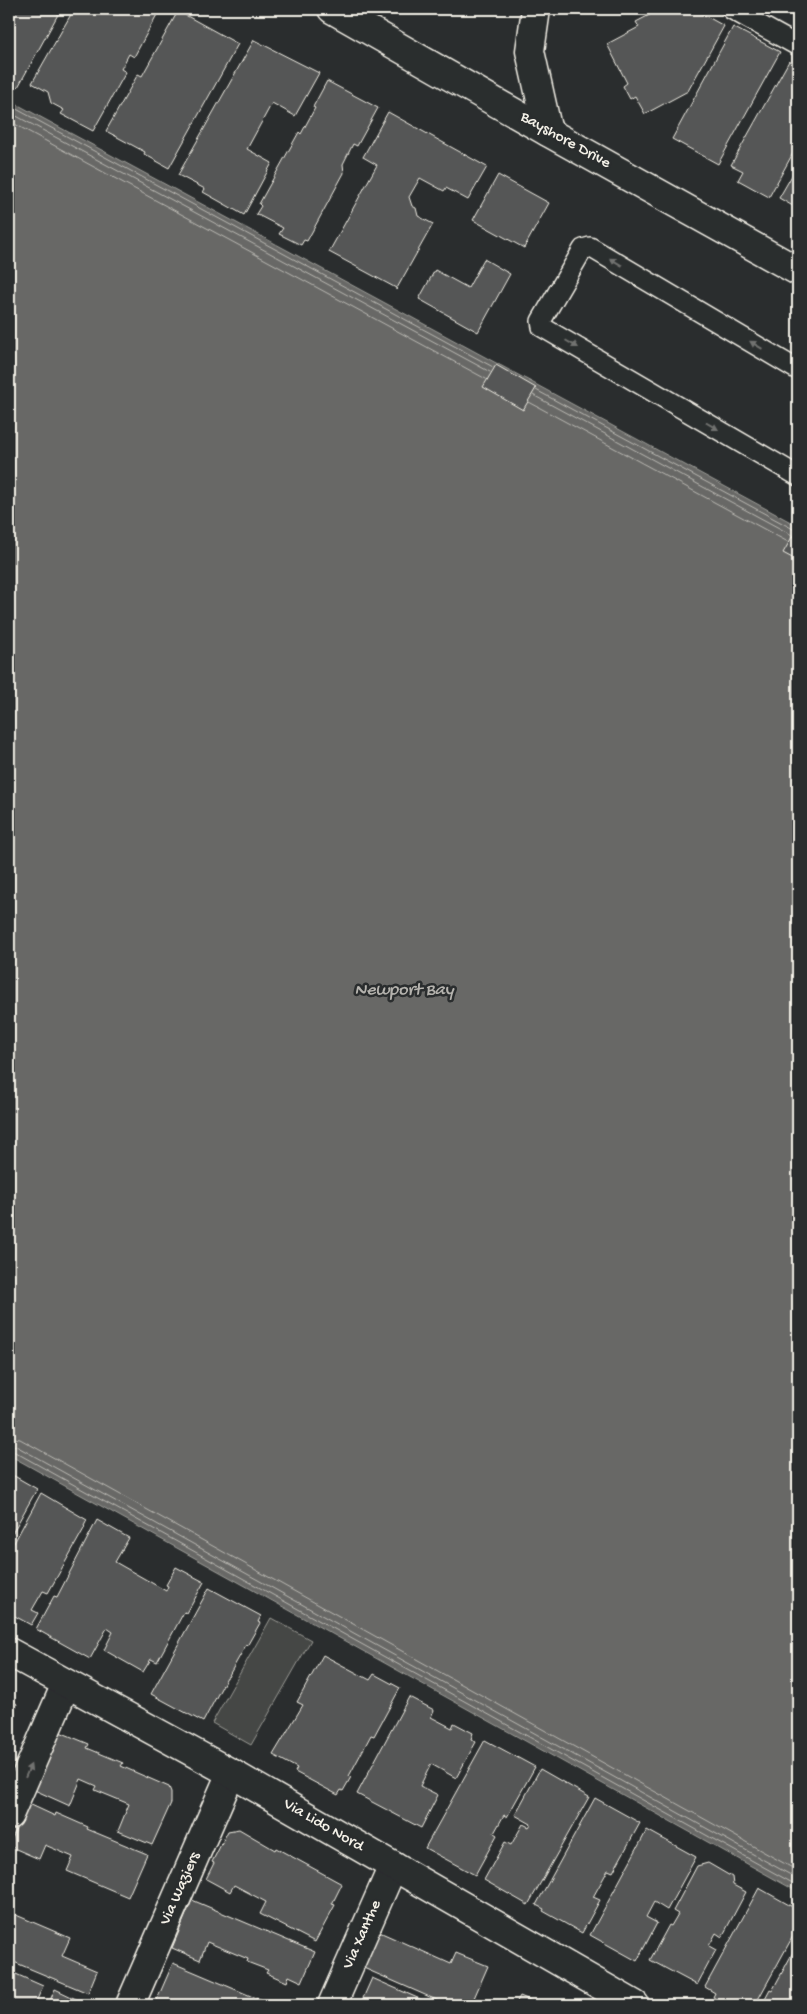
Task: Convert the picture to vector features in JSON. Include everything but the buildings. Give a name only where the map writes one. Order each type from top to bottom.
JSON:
[{"type":"street","name":"Bayshore Drive","points":[[332,9],[798,271]]},
{"type":"street","points":[[536,9],[530,51],[548,132]]},
{"type":"street","name":"Via Lido Nord","points":[[9,1652],[232,1773],[635,2005]]},
{"type":"street","points":[[9,1815],[66,1684]]},
{"type":"street","name":"Via Waziers","points":[[130,2005],[232,1773]]},
{"type":"street","name":"Via Xanthe","points":[[332,2005],[393,1866]]},
{"type":"lane","points":[[731,9],[798,46]]},
{"type":"lane","points":[[798,370],[590,247],[583,249],[541,321],[542,327],[798,476]]},
{"type":"shaded area","points":[[271,1618],[311,1640],[251,1745],[212,1723]]},
{"type":"water","name":"Newport Bay","points":[[9,100],[798,526],[798,1892],[9,1455]]}]
